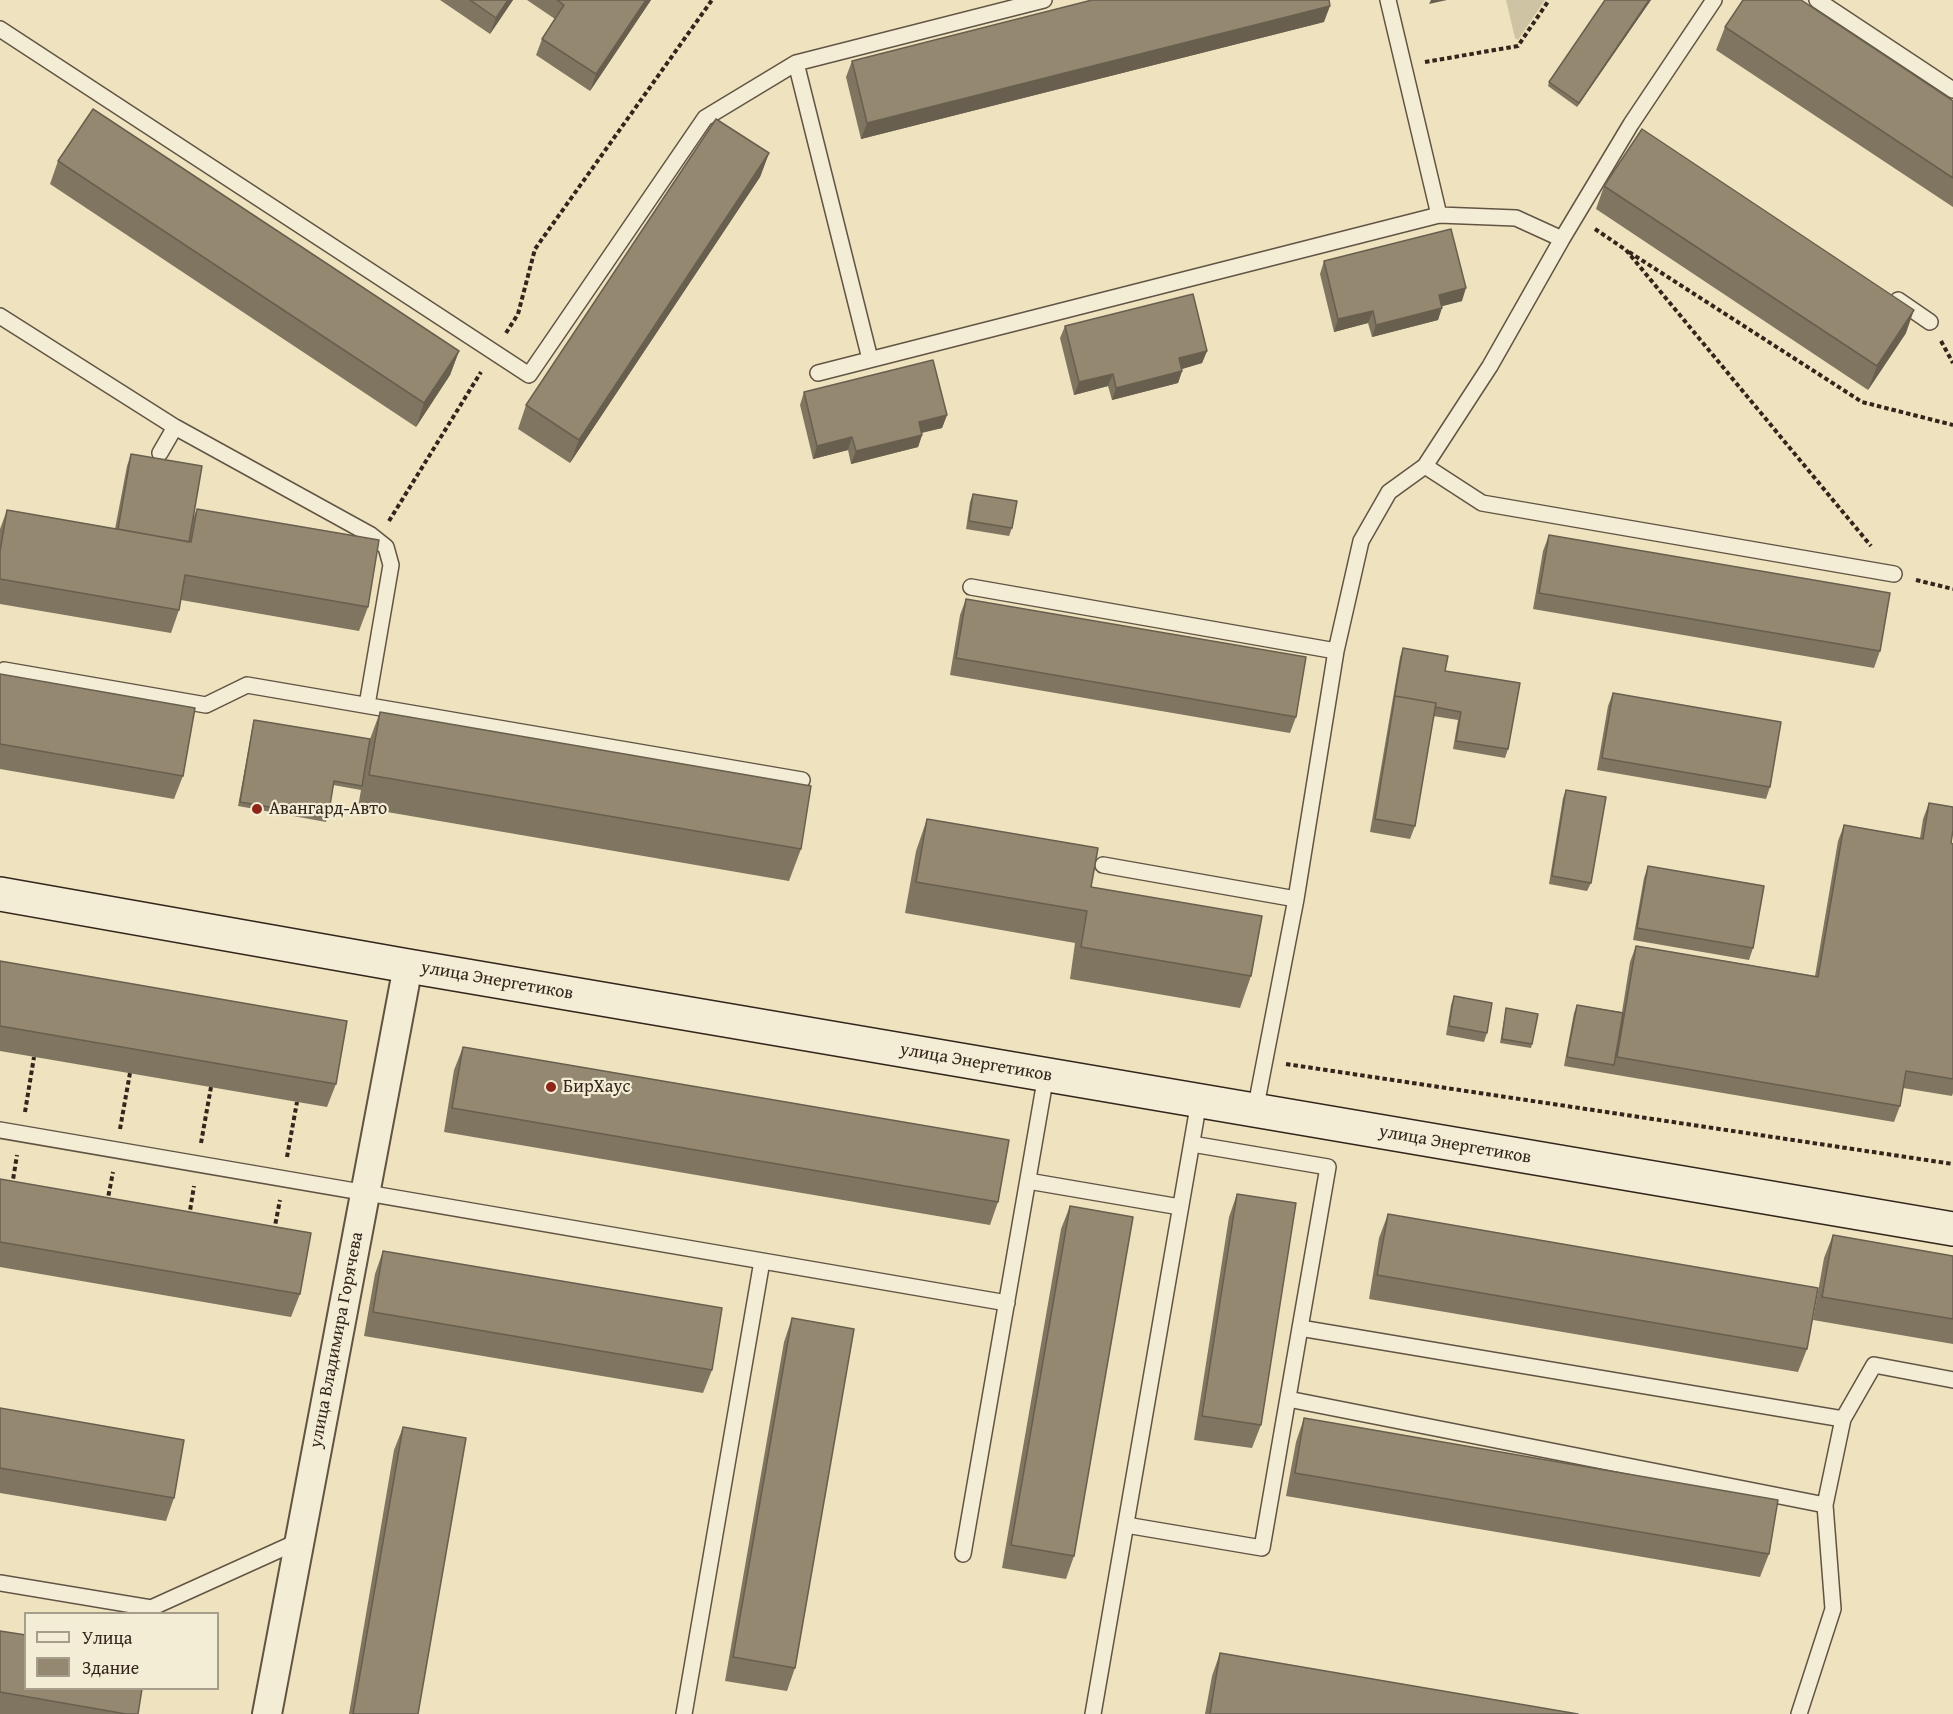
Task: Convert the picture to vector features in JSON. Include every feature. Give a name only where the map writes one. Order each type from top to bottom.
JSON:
[{"type":"main road","name":"улица Энергетиков","points":[[0,894],[1046,1076],[1953,1229]]},
{"type":"street","name":"улица Владимира Горячева","points":[[267,1714],[408,966]]},
{"type":"lane","points":[[0,29],[530,375],[705,118],[796,63],[1044,0]]},
{"type":"lane","points":[[1388,0],[1438,215]]},
{"type":"lane","points":[[1255,1111],[1296,899],[1336,651],[1361,541],[1389,492],[1425,466],[1490,366],[1576,216],[1636,127],[1714,0]]},
{"type":"lane","points":[[1817,0],[1953,90]]},
{"type":"lane","points":[[796,63],[870,359]]},
{"type":"lane","points":[[818,373],[1438,215],[1516,218],[1562,239]]},
{"type":"lane","points":[[1881,289],[1930,322]]},
{"type":"lane","points":[[0,316],[175,427],[386,546],[391,565],[367,705]]},
{"type":"lane","points":[[160,453],[175,427]]},
{"type":"lane","points":[[1425,466],[1482,503],[1894,574]]},
{"type":"lane","points":[[971,587],[1336,651]]},
{"type":"lane","points":[[4,670],[206,705],[247,685],[802,780]]},
{"type":"lane","points":[[1103,865],[1296,899]]},
{"type":"lane","points":[[963,1554],[1046,1076]]},
{"type":"lane","points":[[1093,1714],[1199,1101]]},
{"type":"lane","points":[[0,1130],[1007,1303]]},
{"type":"lane","points":[[1126,1525],[1262,1548],[1288,1399],[1328,1167],[1192,1144]]},
{"type":"lane","points":[[1028,1181],[1180,1207]]},
{"type":"lane","points":[[684,1714],[762,1261]]},
{"type":"lane","points":[[1300,1328],[1843,1419]]},
{"type":"lane","points":[[1799,1714],[1833,1609],[1825,1505],[1843,1419],[1874,1365],[1953,1380]]},
{"type":"lane","points":[[1288,1399],[1825,1505]]},
{"type":"lane","points":[[0,1583],[151,1608],[300,1541]]},
{"type":"path","points":[[377,540],[518,314],[535,249],[712,0]]},
{"type":"path","points":[[1403,66],[1518,46],[1549,0]]},
{"type":"path","points":[[1576,216],[1862,402],[1953,425]]},
{"type":"path","points":[[1626,250],[1894,574],[1953,589]]},
{"type":"path","points":[[1264,1061],[1953,1164]]},
{"type":"shaded area","points":[[1506,0],[1545,0],[1518,40],[1515,38]]},
{"type":"building","points":[[470,0],[508,0],[496,18]]},
{"type":"building","points":[[557,0],[646,0],[596,74],[542,39],[564,5]]},
{"type":"building","points":[[1092,0],[1329,0],[1330,6],[867,123],[852,61]]},
{"type":"building","points":[[1605,0],[1649,0],[1579,103],[1549,82]]},
{"type":"building","points":[[1743,0],[1801,0],[1953,101],[1953,178],[1725,27]]},
{"type":"building","points":[[93,109],[459,351],[424,403],[58,161]]},
{"type":"building","points":[[716,119],[769,153],[579,440],[526,405]]},
{"type":"building","points":[[1642,129],[1914,310],[1877,366],[1604,186]]},
{"type":"building","points":[[1451,229],[1466,288],[1439,295],[1442,308],[1376,325],[1373,311],[1338,319],[1324,261]]},
{"type":"building","points":[[1193,294],[1207,351],[1179,358],[1182,371],[1116,388],[1113,374],[1079,382],[1065,326]]},
{"type":"building","points":[[933,360],[947,415],[919,422],[922,435],[856,451],[852,437],[817,446],[804,392]]},
{"type":"building","points":[[131,454],[202,466],[189,542],[118,529]]},
{"type":"building","points":[[973,494],[1017,501],[1012,528],[969,521]]},
{"type":"building","points":[[197,509],[379,540],[368,607],[185,575],[179,610],[0,579],[0,551],[7,510],[191,542]]},
{"type":"building","points":[[1549,535],[1890,593],[1880,651],[1539,593]]},
{"type":"building","points":[[966,599],[1306,657],[1296,717],[956,658]]},
{"type":"building","points":[[1403,648],[1448,656],[1445,671],[1520,683],[1508,749],[1456,741],[1461,712],[1435,707],[1436,703],[1395,696],[1394,700]]},
{"type":"building","points":[[0,674],[195,708],[183,776],[0,744]]},
{"type":"building","points":[[1613,693],[1781,722],[1770,787],[1602,758]]},
{"type":"building","points":[[1395,696],[1436,703],[1415,826],[1375,819]]},
{"type":"building","points":[[380,712],[811,786],[801,849],[369,775]]},
{"type":"building","points":[[254,720],[370,739],[362,786],[334,781],[328,817],[240,802]]},
{"type":"building","points":[[1566,790],[1606,797],[1591,883],[1552,876]]},
{"type":"building","points":[[1929,803],[1953,807],[1951,843],[1953,844],[1953,1079],[1906,1071],[1900,1106],[1617,1057],[1636,946],[1818,977],[1844,825],[1923,839]]},
{"type":"building","points":[[927,819],[1098,848],[1091,887],[1262,916],[1251,976],[1081,947],[1087,911],[916,882]]},
{"type":"building","points":[[1648,866],[1764,886],[1753,948],[1637,928]]},
{"type":"building","points":[[0,961],[347,1021],[336,1084],[0,1026]]},
{"type":"building","points":[[1454,996],[1492,1003],[1487,1033],[1449,1026]]},
{"type":"building","points":[[1577,1005],[1623,1013],[1614,1065],[1567,1057]]},
{"type":"building","points":[[1506,1008],[1538,1014],[1532,1044],[1502,1039]]},
{"type":"building","points":[[463,1047],[1009,1140],[998,1202],[452,1108]]},
{"type":"building","points":[[0,1179],[311,1233],[300,1294],[0,1242]]},
{"type":"building","points":[[1237,1194],[1296,1203],[1261,1425],[1202,1416]]},
{"type":"building","points":[[1070,1206],[1133,1217],[1074,1556],[1011,1545]]},
{"type":"building","points":[[1388,1214],[1818,1288],[1807,1349],[1377,1275]]},
{"type":"building","points":[[1833,1235],[1953,1256],[1953,1319],[1822,1297]]},
{"type":"building","points":[[383,1251],[722,1308],[712,1370],[373,1312]]},
{"type":"building","points":[[792,1318],[854,1329],[795,1668],[733,1657]]},
{"type":"building","points":[[0,1408],[184,1440],[174,1498],[0,1468]]},
{"type":"building","points":[[1304,1418],[1778,1500],[1769,1554],[1295,1473]]},
{"type":"building","points":[[403,1427],[466,1438],[418,1714],[353,1714]]},
{"type":"building","points":[[0,1631],[24,1635],[24,1690],[142,1690],[138,1714],[126,1714],[0,1692]]},
{"type":"building","points":[[1220,1653],[1578,1714],[1210,1714]]},
{"type":"place","name":"Авангард-Авто","points":[[257,809]]},
{"type":"place","name":"БирХаус","points":[[551,1087]]}]
